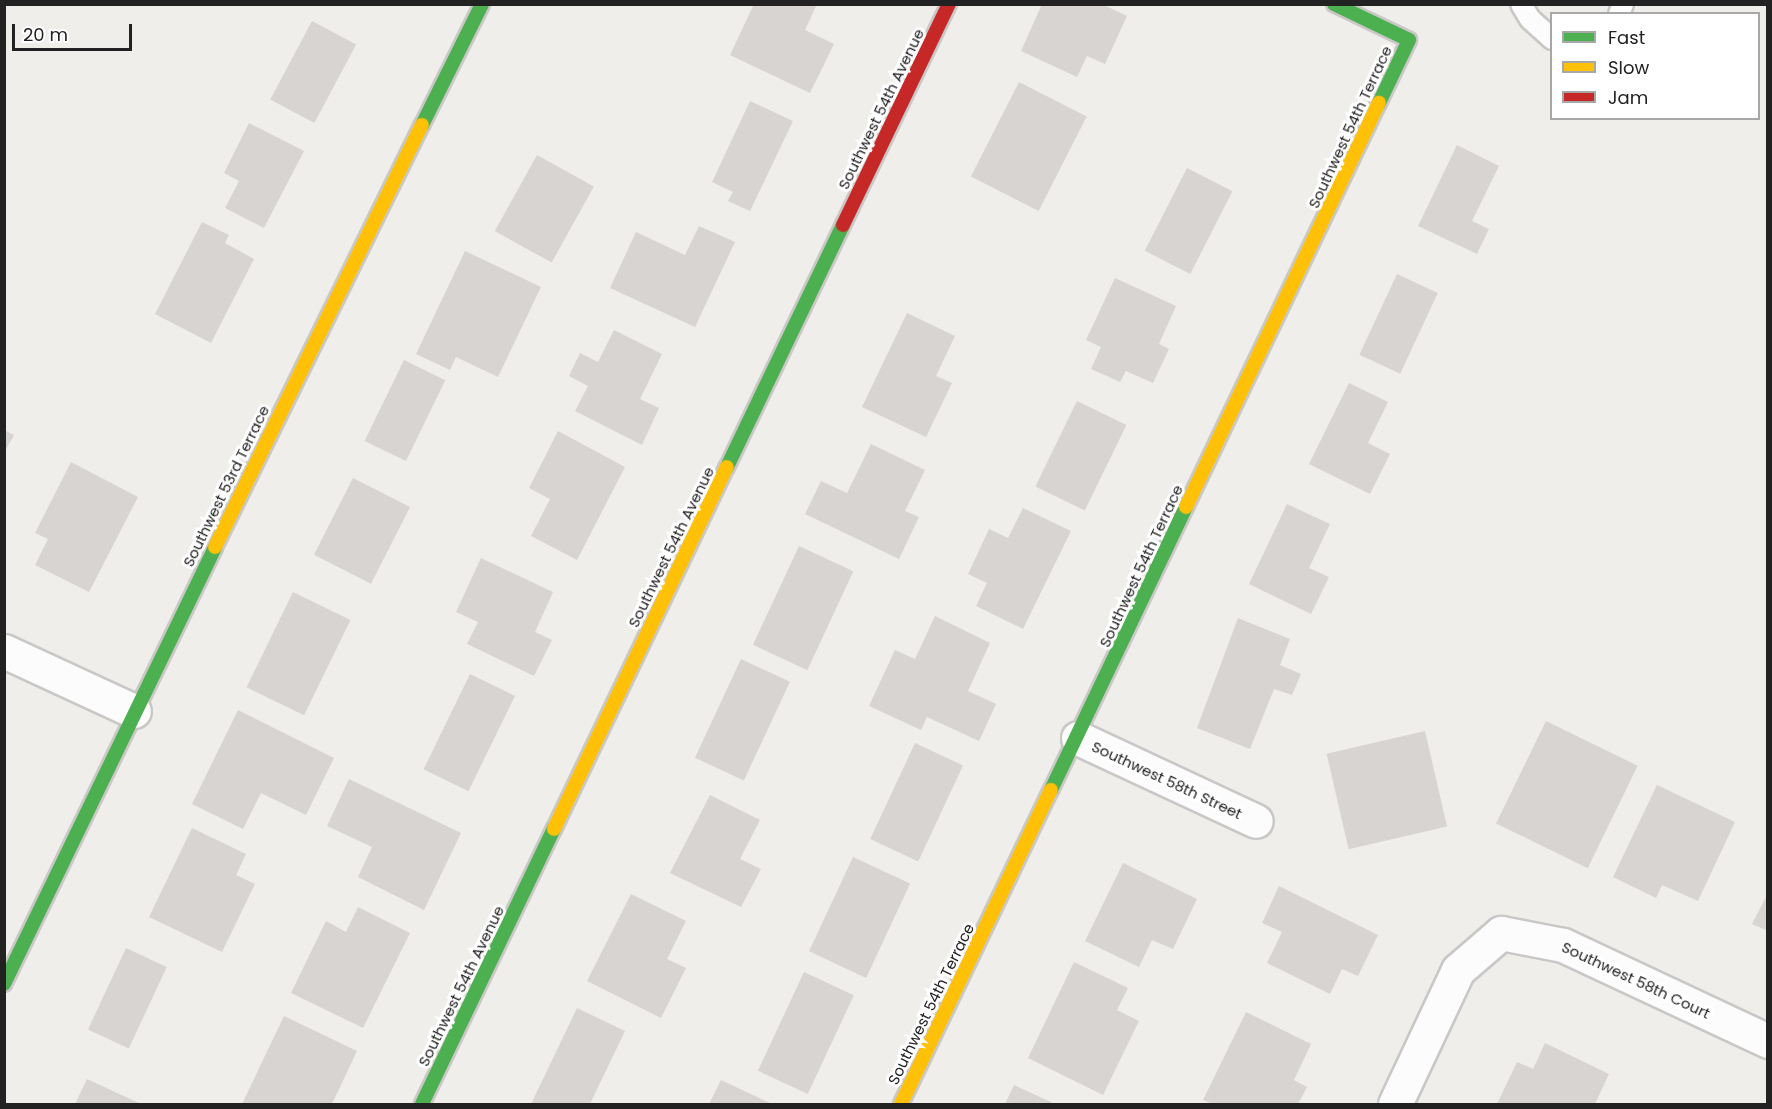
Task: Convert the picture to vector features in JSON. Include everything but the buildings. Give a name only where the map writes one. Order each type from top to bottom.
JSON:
[{"type":"street","name":"Southwest 53rd Terrace","points":[[4,984],[134,711],[482,4]]},
{"type":"street","name":"Southwest 54th Avenue","points":[[422,1104],[949,4]]},
{"type":"street","name":"Southwest 54th Terrace","points":[[901,1104],[1078,738],[1409,40],[1334,4]]},
{"type":"street","points":[[4,651],[134,711]]},
{"type":"street","name":"Southwest 58th Street","points":[[1078,738],[1256,822]]},
{"type":"street","name":"Southwest 58th Court","points":[[1395,1104],[1458,970],[1501,933],[1563,945],[1767,1041]]},
{"type":"lane","points":[[1521,4],[1530,19],[1550,38]]},
{"type":"traffic: fast","points":[[422,125],[482,4]]},
{"type":"traffic: fast","points":[[1334,4],[1409,40],[1379,103]]},
{"type":"traffic: fast","points":[[727,467],[843,225]]},
{"type":"traffic: fast","points":[[1051,790],[1186,507]]},
{"type":"traffic: fast","points":[[4,984],[215,547]]},
{"type":"traffic: fast","points":[[422,1104],[554,829]]},
{"type":"traffic: slow","points":[[1186,507],[1379,103]]},
{"type":"traffic: slow","points":[[215,547],[422,125]]},
{"type":"traffic: slow","points":[[554,829],[727,467]]},
{"type":"traffic: slow","points":[[901,1104],[1051,790]]},
{"type":"traffic: jam","points":[[843,225],[949,4]]}]
